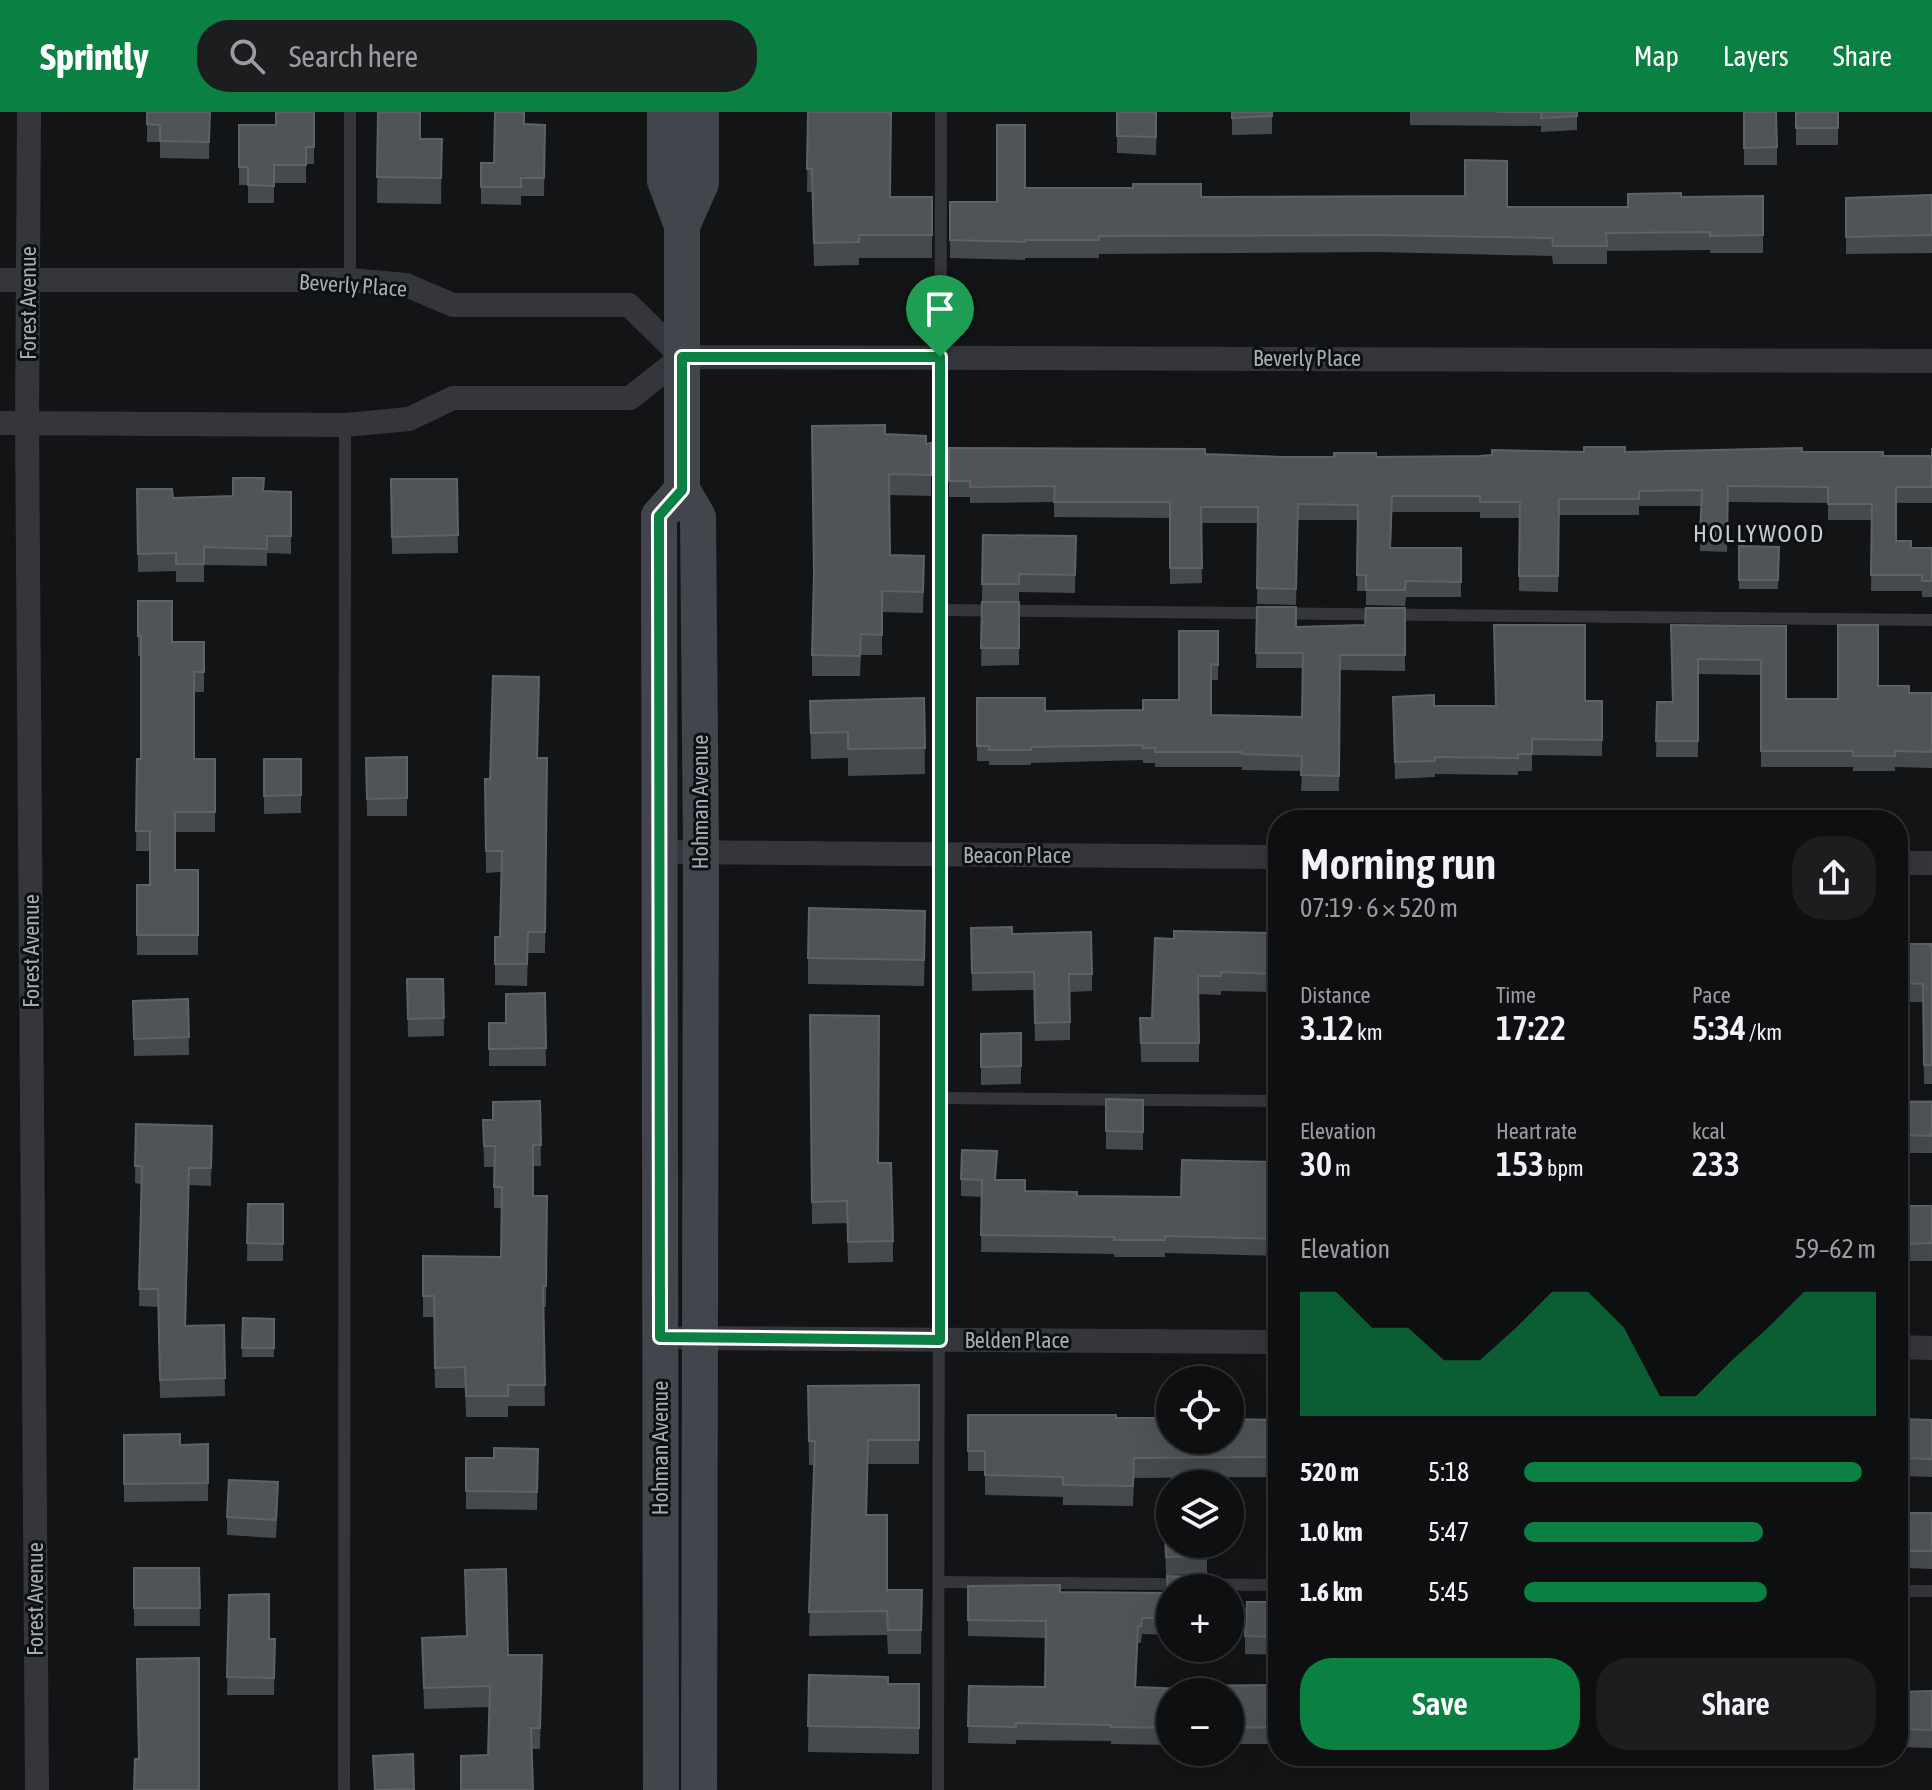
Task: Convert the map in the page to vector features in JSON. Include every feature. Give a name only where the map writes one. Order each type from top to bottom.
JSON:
[{"type":"main road","name":"Hohman Avenue","points":[[665,112],[665,181],[682,226],[682,490],[698,517],[701,853],[699,1790]]},
{"type":"main road","name":"Hohman Avenue","points":[[682,226],[701,183],[701,112]]},
{"type":"main road","name":"Hohman Avenue","points":[[661,1790],[659,516],[682,490]]},
{"type":"street","name":"Forest Avenue","points":[[29,112],[27,424],[37,1790]]},
{"type":"street","name":"Beverly Place","points":[[0,280],[350,280],[406,285],[453,305],[629,305],[682,357],[1932,361]]},
{"type":"street","points":[[0,423],[345,425],[409,419],[453,398],[630,398],[682,357]]},
{"type":"street","name":"Beacon Place","points":[[659,852],[1268,857]]},
{"type":"street","points":[[1908,863],[1932,863]]},
{"type":"street","name":"Belden Place","points":[[660,1337],[1268,1342]]},
{"type":"street","points":[[1908,1347],[1932,1348]]},
{"type":"lane","points":[[350,112],[350,280]]},
{"type":"lane","points":[[938,1790],[941,112]]},
{"type":"lane","points":[[344,1790],[345,425]]},
{"type":"lane","points":[[940,610],[1932,620]]},
{"type":"lane","points":[[940,1098],[1268,1101]]},
{"type":"lane","points":[[1908,1106],[1932,1106]]},
{"type":"lane","points":[[939,1582],[1268,1585]]},
{"type":"lane","points":[[1908,1591],[1932,1591]]},
{"type":"building","points":[[147,112],[210,112],[209,142],[160,141],[160,125],[147,124]]},
{"type":"building","points":[[276,112],[314,112],[314,147],[306,147],[306,165],[274,165],[274,186],[248,185],[248,167],[239,167],[239,125],[276,125]]},
{"type":"building","points":[[378,112],[420,112],[420,139],[442,139],[441,178],[377,177]]},
{"type":"building","points":[[495,112],[524,112],[524,124],[545,125],[544,178],[521,178],[521,187],[481,187],[481,163],[494,163]]},
{"type":"building","points":[[808,112],[891,112],[890,197],[932,197],[932,235],[859,235],[859,242],[814,243],[812,169],[807,169]]},
{"type":"building","points":[[1117,112],[1156,112],[1156,137],[1117,136]]},
{"type":"building","points":[[1232,112],[1272,112],[1272,116],[1232,118]]},
{"type":"building","points":[[1541,112],[1577,112],[1577,116],[1541,118]]},
{"type":"building","points":[[1744,112],[1776,112],[1777,147],[1744,148]]},
{"type":"building","points":[[1796,112],[1838,112],[1838,128],[1796,128]]},
{"type":"building","points":[[997,125],[1025,125],[1025,188],[1133,188],[1133,184],[1201,184],[1201,197],[1465,196],[1465,160],[1507,161],[1507,207],[1628,207],[1628,194],[1763,196],[1763,235],[1606,233],[1607,246],[1553,246],[1552,238],[1377,235],[1099,236],[1099,240],[1025,242],[950,240],[950,202],[997,202]]},
{"type":"building","points":[[1932,195],[1932,235],[1846,237],[1846,198]]},
{"type":"building","points":[[885,425],[885,434],[926,436],[926,444],[931,443],[931,475],[889,474],[890,555],[924,556],[923,592],[882,591],[882,635],[861,634],[860,656],[812,655],[812,426]]},
{"type":"building","points":[[1584,447],[1625,447],[1625,452],[1802,448],[1802,452],[1883,452],[1883,456],[1932,456],[1932,487],[1896,487],[1896,541],[1911,541],[1911,548],[1932,548],[1932,581],[1922,581],[1922,575],[1871,575],[1872,504],[1828,504],[1828,487],[1728,486],[1727,536],[1700,535],[1702,490],[1639,491],[1639,499],[1559,499],[1558,576],[1519,576],[1520,502],[1480,502],[1480,496],[1392,496],[1390,548],[1461,548],[1461,582],[1406,581],[1405,590],[1366,590],[1366,575],[1357,575],[1358,505],[1298,504],[1296,589],[1257,588],[1258,507],[1201,507],[1202,568],[1170,568],[1170,502],[1054,502],[1055,486],[970,487],[970,481],[949,481],[949,448],[1205,449],[1205,454],[1334,457],[1334,453],[1376,453],[1376,457],[1480,456],[1492,455],[1492,450],[1584,452]]},
{"type":"building","points":[[233,478],[264,478],[263,491],[291,492],[291,536],[267,536],[267,549],[204,547],[204,564],[176,564],[176,553],[138,554],[137,489],[172,489],[173,498],[233,496]]},
{"type":"building","points":[[391,479],[457,479],[458,535],[392,537]]},
{"type":"building","points":[[983,535],[1076,536],[1075,575],[1019,574],[1019,584],[982,584]]},
{"type":"building","points":[[1739,546],[1779,547],[1778,580],[1739,580]]},
{"type":"building","points":[[138,601],[172,601],[172,642],[204,642],[204,672],[194,672],[194,759],[215,759],[215,812],[175,812],[175,870],[198,870],[198,935],[137,935],[137,885],[150,885],[150,831],[136,831],[137,759],[141,759]]},
{"type":"building","points":[[982,602],[1019,602],[1019,648],[981,648]]},
{"type":"building","points":[[1257,607],[1296,607],[1296,627],[1365,625],[1366,608],[1405,608],[1405,655],[1340,655],[1339,776],[1301,775],[1302,756],[1155,752],[1155,748],[1143,748],[1143,745],[1031,747],[1031,750],[989,750],[989,746],[977,746],[977,698],[1045,698],[1045,711],[1143,710],[1143,700],[1179,700],[1179,631],[1218,631],[1218,665],[1211,664],[1211,715],[1302,717],[1303,653],[1256,653]]},
{"type":"building","points":[[1494,625],[1585,625],[1585,701],[1602,701],[1602,740],[1532,739],[1532,754],[1518,754],[1518,758],[1435,757],[1435,761],[1395,762],[1393,697],[1434,695],[1434,706],[1496,706]]},
{"type":"building","points":[[1671,625],[1786,626],[1786,699],[1838,699],[1838,625],[1878,625],[1878,686],[1909,686],[1909,693],[1932,693],[1932,752],[1895,751],[1895,756],[1853,756],[1853,751],[1761,751],[1761,660],[1698,659],[1698,741],[1656,741],[1657,702],[1673,702]]},
{"type":"building","points":[[493,676],[539,677],[537,758],[547,758],[545,932],[528,932],[527,964],[495,964],[495,937],[500,937],[502,851],[486,851],[485,779],[490,779]]},
{"type":"building","points":[[924,698],[925,748],[848,749],[848,732],[811,733],[810,701]]},
{"type":"building","points":[[407,757],[407,798],[367,799],[366,758]]},
{"type":"building","points":[[264,759],[301,759],[301,795],[264,796]]},
{"type":"building","points":[[809,908],[925,911],[924,960],[808,958]]},
{"type":"building","points":[[1012,927],[1012,934],[1091,932],[1092,974],[1069,974],[1070,1022],[1035,1023],[1034,972],[972,973],[971,928]]},
{"type":"building","points":[[1174,931],[1268,933],[1268,974],[1221,972],[1221,976],[1198,976],[1199,1043],[1141,1043],[1140,1018],[1152,1018],[1155,938],[1174,939]]},
{"type":"building","points":[[1908,944],[1932,944],[1932,1065],[1924,1065],[1923,984],[1908,983]]},
{"type":"building","points":[[407,979],[443,979],[444,1018],[408,1019]]},
{"type":"building","points":[[545,993],[546,1048],[489,1049],[489,1023],[506,1023],[506,994]]},
{"type":"building","points":[[188,999],[189,1037],[134,1039],[133,1001]]},
{"type":"building","points":[[810,1015],[879,1016],[878,1163],[891,1163],[893,1241],[848,1242],[847,1201],[812,1202]]},
{"type":"building","points":[[1021,1033],[1021,1066],[981,1067],[981,1034]]},
{"type":"building","points":[[1106,1099],[1143,1100],[1143,1132],[1106,1131]]},
{"type":"building","points":[[540,1101],[541,1145],[533,1145],[533,1196],[547,1196],[546,1286],[543,1286],[545,1385],[508,1385],[508,1396],[466,1396],[465,1367],[435,1368],[434,1296],[423,1296],[423,1256],[501,1257],[502,1187],[494,1187],[495,1146],[484,1146],[483,1120],[493,1120],[493,1102]]},
{"type":"building","points":[[1908,1102],[1932,1102],[1932,1136],[1908,1135]]},
{"type":"building","points":[[136,1124],[212,1126],[211,1168],[189,1168],[185,1326],[224,1325],[225,1378],[160,1380],[158,1289],[139,1289],[142,1166],[135,1166]]},
{"type":"building","points":[[962,1150],[997,1151],[995,1180],[1025,1180],[1025,1191],[1077,1192],[1077,1196],[1181,1197],[1182,1160],[1268,1162],[1268,1239],[1165,1236],[1165,1240],[1114,1240],[1114,1237],[981,1235],[982,1180],[961,1179]]},
{"type":"building","points":[[248,1204],[283,1204],[283,1244],[247,1243]]},
{"type":"building","points":[[1908,1206],[1932,1206],[1932,1243],[1910,1244]]},
{"type":"building","points":[[243,1318],[274,1319],[274,1348],[242,1348]]},
{"type":"building","points":[[919,1385],[919,1440],[868,1440],[866,1515],[887,1515],[887,1590],[922,1590],[921,1630],[888,1630],[887,1611],[809,1612],[815,1441],[809,1441],[808,1386]]},
{"type":"building","points":[[968,1415],[1156,1418],[1156,1454],[1244,1454],[1244,1419],[1268,1420],[1268,1457],[1134,1458],[1133,1486],[1063,1485],[1063,1477],[985,1475],[985,1451],[968,1451]]},
{"type":"building","points":[[1908,1419],[1932,1420],[1932,1459],[1908,1458]]},
{"type":"building","points":[[180,1434],[180,1445],[208,1444],[208,1483],[124,1484],[124,1435]]},
{"type":"building","points":[[494,1448],[538,1449],[537,1492],[466,1491],[466,1458],[494,1458]]},
{"type":"building","points":[[229,1480],[278,1482],[276,1520],[227,1517]]},
{"type":"building","points":[[1908,1513],[1932,1513],[1932,1551],[1908,1551]]},
{"type":"building","points":[[134,1568],[199,1568],[200,1608],[134,1608]]},
{"type":"building","points":[[506,1569],[508,1655],[542,1655],[540,1728],[531,1728],[533,1790],[461,1790],[461,1756],[488,1755],[490,1686],[424,1688],[422,1638],[467,1636],[465,1570]]},
{"type":"building","points":[[1060,1585],[1060,1592],[1156,1593],[1156,1618],[1142,1618],[1141,1626],[1138,1626],[1135,1687],[1156,1688],[1156,1728],[1016,1723],[1016,1727],[968,1726],[969,1686],[1045,1687],[1046,1621],[968,1620],[968,1586]]},
{"type":"building","points":[[269,1594],[269,1639],[275,1639],[274,1678],[227,1677],[229,1595]]},
{"type":"building","points":[[1247,1602],[1268,1602],[1268,1637],[1245,1636]]},
{"type":"building","points":[[199,1658],[199,1790],[134,1790],[135,1759],[139,1759],[137,1659]]},
{"type":"building","points":[[809,1675],[888,1677],[888,1684],[919,1684],[919,1728],[808,1726]]},
{"type":"building","points":[[1244,1685],[1268,1685],[1268,1727],[1244,1728]]},
{"type":"building","points":[[1932,1691],[1932,1730],[1908,1729],[1908,1692]]},
{"type":"building","points":[[413,1754],[414,1789],[375,1790],[373,1756]]},
{"type":"district","name":"HOLLYWOOD","points":[[1759,533]]},
{"type":"route","points":[[682,357],[940,357],[940,1340],[660,1337],[659,516],[682,490],[682,357]]}]
